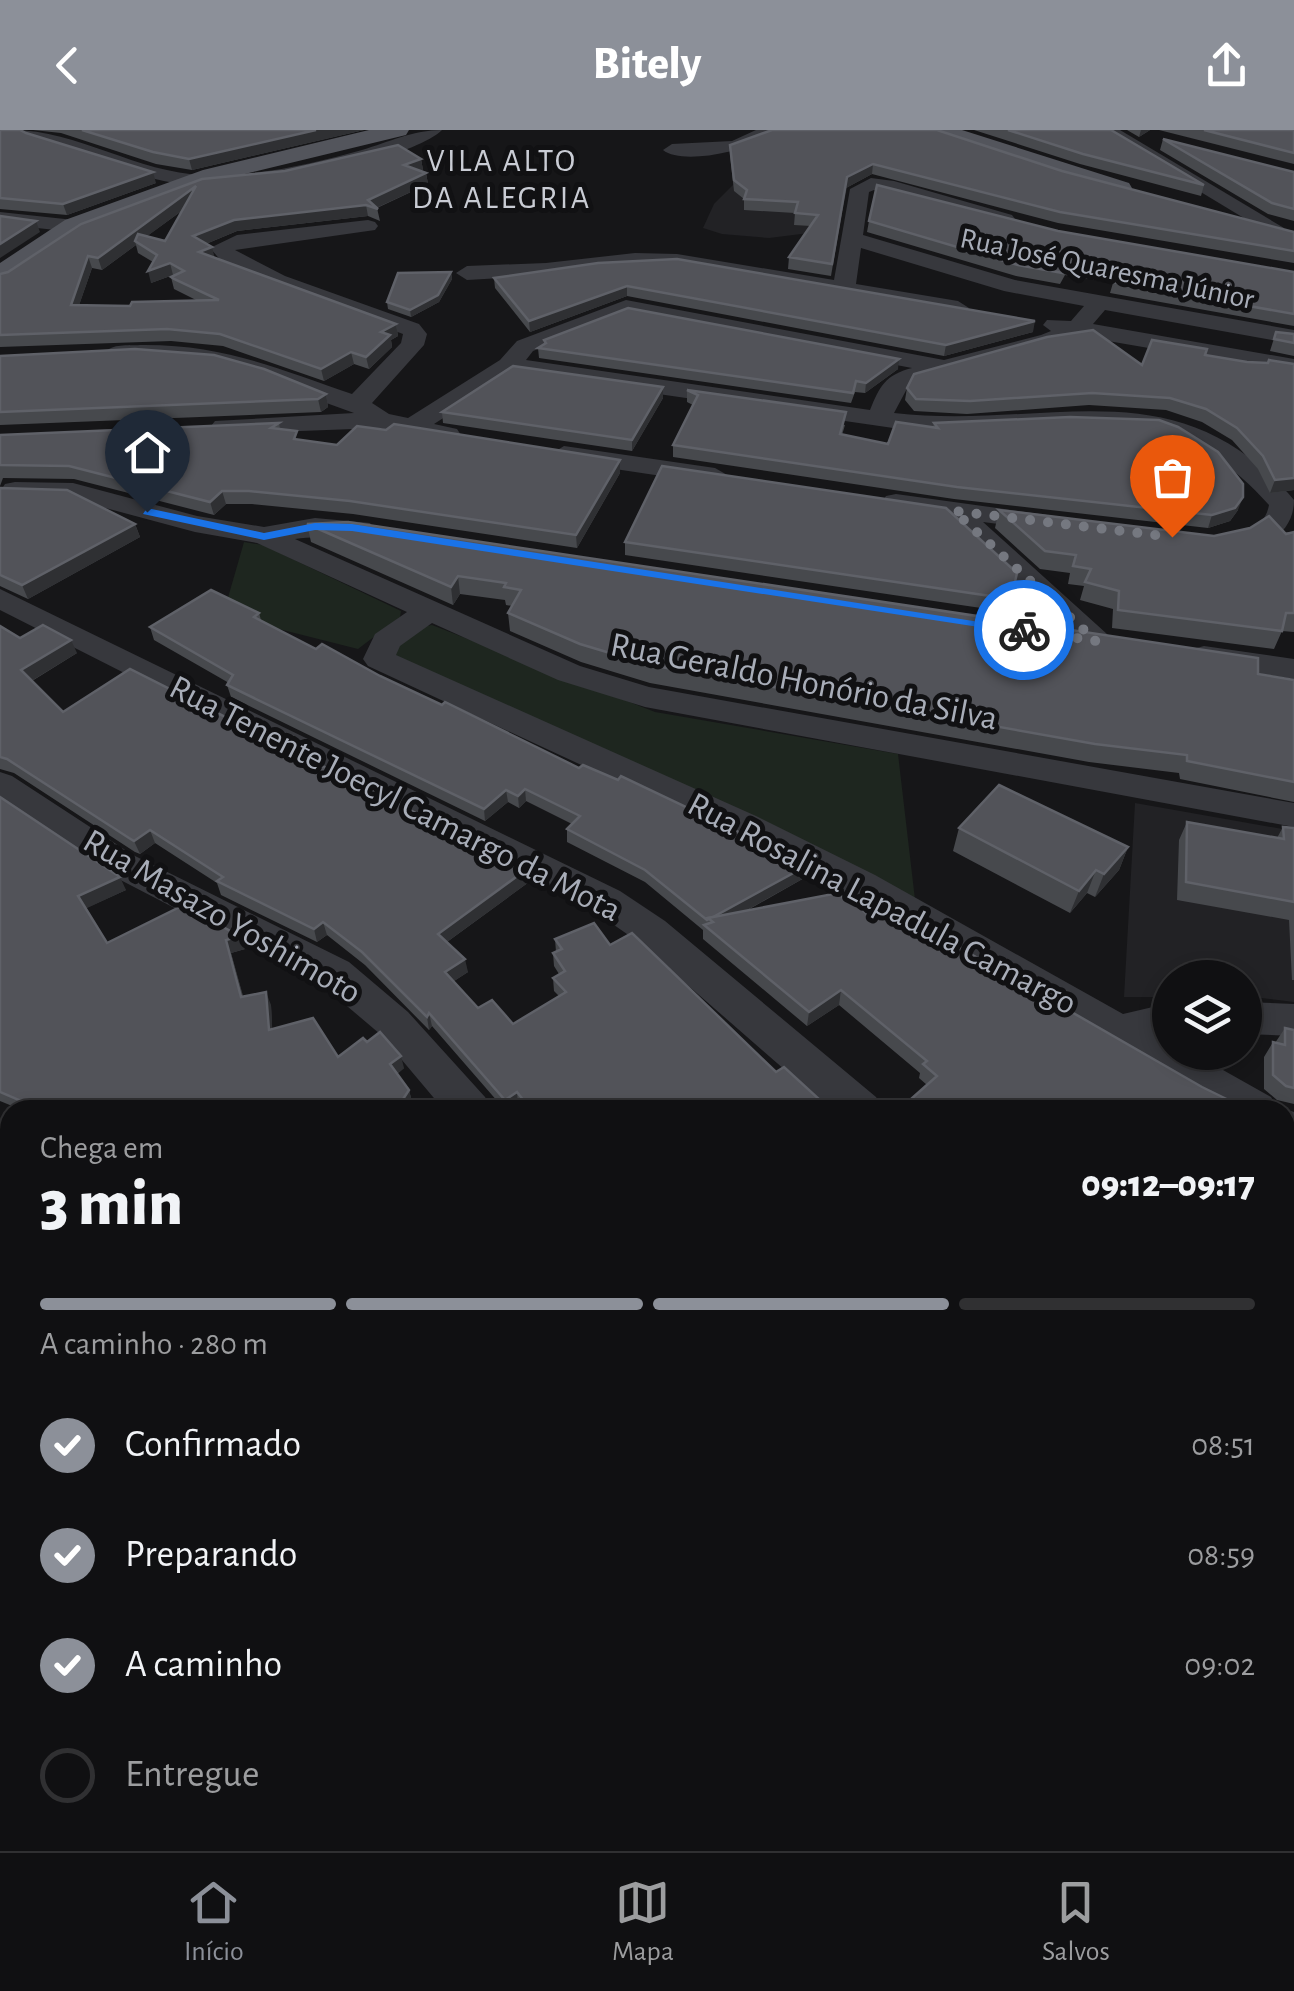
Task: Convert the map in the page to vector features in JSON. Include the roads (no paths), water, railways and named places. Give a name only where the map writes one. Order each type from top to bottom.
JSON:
[{"type":"main road","points":[[0,275],[74,226],[238,166],[398,130]]},
{"type":"main road","points":[[939,130],[1137,192]]},
{"type":"main road","points":[[1188,206],[1284,230]]},
{"type":"street","points":[[0,144],[25,130],[198,181],[257,176],[322,163],[410,141],[433,130]]},
{"type":"street","points":[[672,150],[735,146],[772,130]]},
{"type":"street","points":[[1107,130],[1284,230]]},
{"type":"street","points":[[1120,130],[1172,143]]},
{"type":"street","points":[[844,288],[860,188],[872,184],[1029,226]]},
{"type":"street","points":[[0,218],[74,226]]},
{"type":"street","points":[[357,404],[412,346],[415,334],[411,329],[228,259],[222,248],[252,239],[368,226]]},
{"type":"street","name":"Rua José Quaresma Júnior","points":[[852,238],[1012,286],[1294,337]]},
{"type":"street","points":[[468,273],[546,270],[636,258],[677,260],[980,312]]},
{"type":"street","points":[[409,429],[508,365],[525,346],[626,308],[677,260]]},
{"type":"street","points":[[879,418],[893,385],[901,378],[1010,351],[1076,329],[1098,304]]},
{"type":"street","points":[[626,308],[940,366]]},
{"type":"street","points":[[1038,322],[1294,366]]},
{"type":"street","points":[[88,354],[171,352],[222,357],[357,404],[380,420],[466,438]]},
{"type":"street","points":[[508,365],[944,426],[1104,416],[1186,428],[1228,450],[1262,479],[1282,504],[1282,517],[1258,536],[1208,541]]},
{"type":"street","points":[[190,428],[380,420]]},
{"type":"street","points":[[542,450],[732,478]]},
{"type":"street","name":"Rua Geraldo Honório da Silva","points":[[3,490],[73,491],[195,524],[264,536],[569,673],[646,696],[1294,815]]},
{"type":"street","points":[[863,497],[1071,525]]},
{"type":"street","points":[[954,511],[1096,641]]},
{"type":"street","name":"Rua Geraldo Honório da Silva","points":[[264,536],[334,526],[389,533]]},
{"type":"street","name":"Rua Tenente Joecyl Camargo da Mota","points":[[0,598],[608,901],[651,932],[849,1100]]},
{"type":"street","name":"Rua Rosalina Lapadula Camargo","points":[[427,612],[381,648],[379,660],[806,856],[1239,1100]]},
{"type":"street","points":[[1038,632],[1135,646]]},
{"type":"street","points":[[1175,652],[1293,667]]},
{"type":"street","name":"Rua Masazo Yoshimoto","points":[[0,784],[120,864],[335,973],[394,1023],[461,1100]]},
{"type":"street","points":[[1262,1019],[1294,1020]]},
{"type":"street","points":[[1120,1031],[1152,1024]]},
{"type":"district","name":"VILA ALTO DA ALEGRIA","points":[[502,180]]}]
